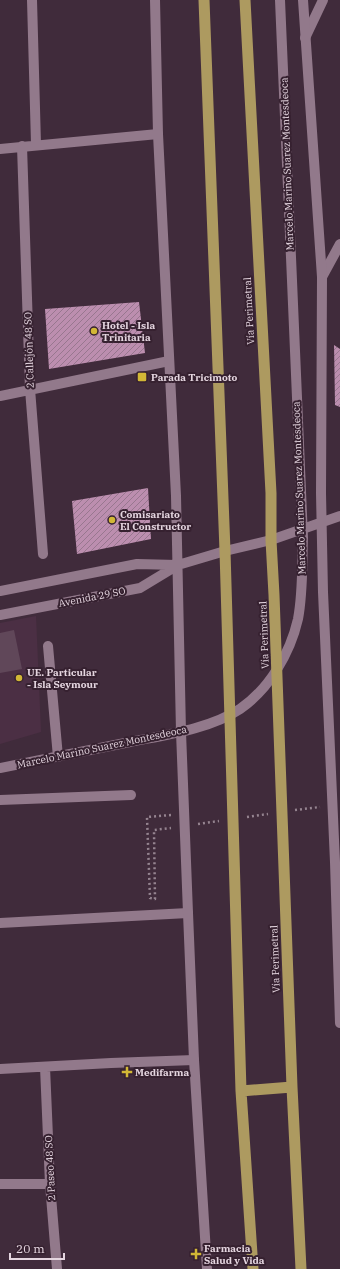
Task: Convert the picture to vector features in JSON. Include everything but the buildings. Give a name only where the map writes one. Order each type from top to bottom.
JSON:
[{"type":"highway","points":[[204,0],[225,551],[241,1091],[253,1269]]},
{"type":"highway","name":"Vía Perimetral","points":[[245,0],[271,493],[271,540],[292,1087],[301,1269]]},
{"type":"highway","points":[[241,1091],[292,1087]]},
{"type":"street","points":[[32,0],[36,144]]},
{"type":"street","points":[[155,0],[158,134],[176,496],[184,815],[194,1060],[207,1269]]},
{"type":"street","name":"Marcelo Marino Suarez Montesdeoca","points":[[0,768],[177,732],[211,723],[239,709],[254,697],[270,679],[284,658],[292,638],[298,619],[302,583],[303,538],[280,0]]},
{"type":"street","points":[[303,0],[322,276],[322,522],[324,623],[335,862],[338,878],[340,1023]]},
{"type":"street","points":[[305,38],[323,0]]},
{"type":"street","points":[[0,149],[36,144],[158,134]]},
{"type":"street","name":"2 Callejón 48 SO","points":[[22,146],[30,389],[43,554]]},
{"type":"street","points":[[322,276],[340,244]]},
{"type":"street","points":[[0,396],[169,361]]},
{"type":"street","name":"Avenida 29 SO","points":[[0,615],[140,588],[178,565],[225,551],[271,540],[340,516]]},
{"type":"street","name":"Avenida 29 SO","points":[[0,591],[137,564],[178,565]]},
{"type":"street","points":[[48,646],[58,757]]},
{"type":"street","points":[[0,800],[131,795]]},
{"type":"street","points":[[335,862],[340,853]]},
{"type":"street","points":[[0,923],[188,913]]},
{"type":"street","points":[[0,1069],[194,1060]]},
{"type":"street","name":"2 Paseo 48 SO","points":[[45,1067],[50,1184],[57,1269]]},
{"type":"street","points":[[0,1184],[50,1184]]},
{"type":"path","points":[[154,830],[155,899],[150,898],[147,817],[184,815]]},
{"type":"shaded area","name":"UE. Particular - Isla Seymour","points":[[36,616],[41,732],[0,744],[0,623]]},
{"type":"shaded area","points":[[14,630],[22,669],[0,673],[0,633]]},
{"type":"place","name":"Hotel - Isla Trinitaria","points":[[94,331]]},
{"type":"place","name":"Parada Tricimoto","points":[[142,377]]},
{"type":"place","name":"Comisariato El Constructor","points":[[112,520]]},
{"type":"place","name":"UE. Particular - Isla Seymour","points":[[19,678]]},
{"type":"place","name":"Medifarma","points":[[127,1072]]},
{"type":"place","name":"Farmacia Salud y Vida","points":[[196,1254]]}]
